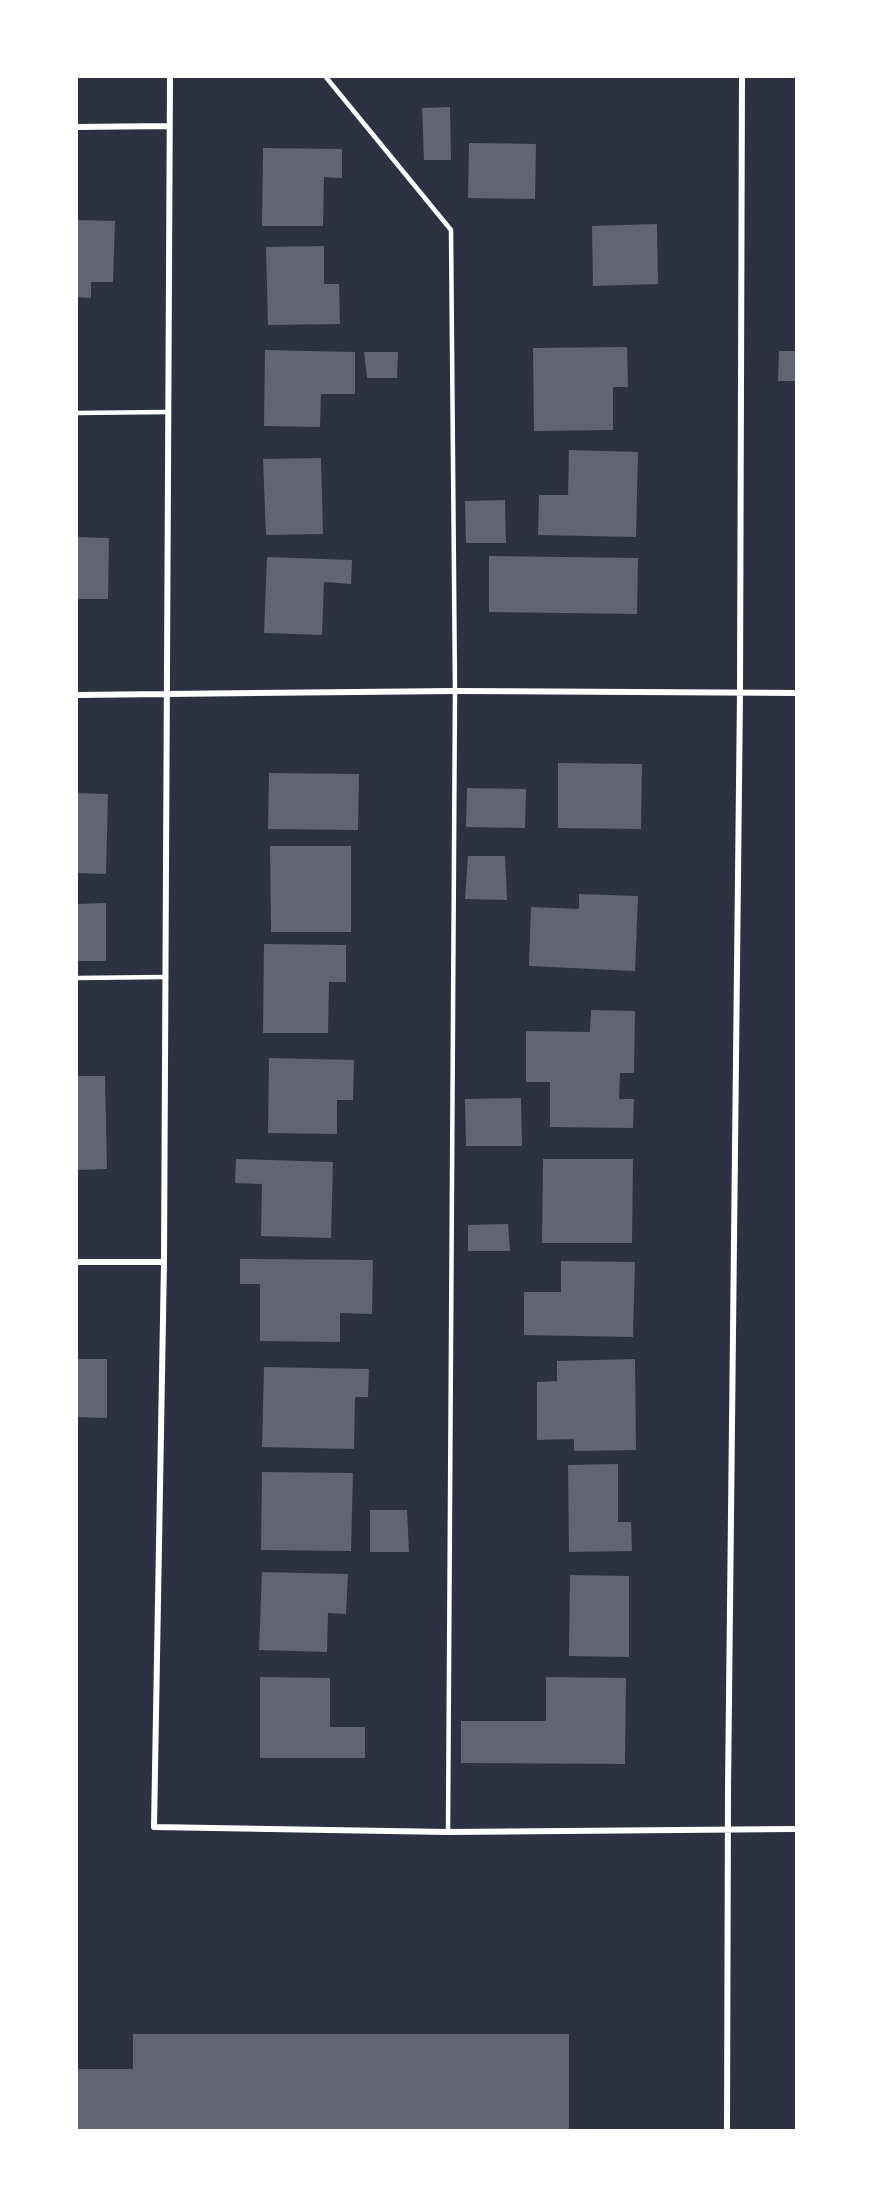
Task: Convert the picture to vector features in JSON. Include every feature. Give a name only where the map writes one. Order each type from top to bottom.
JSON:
[{"type":"street","points":[[170,76],[164,1262],[154,1827],[448,1832],[796,1828]]},
{"type":"street","points":[[727,2130],[740,693],[742,76]]},
{"type":"street","points":[[76,127],[169,126]]},
{"type":"street","points":[[76,695],[455,692],[796,693]]},
{"type":"street","points":[[76,1262],[164,1262]]},
{"type":"lane","points":[[326,76],[451,230],[455,692],[448,1832]]},
{"type":"lane","points":[[76,413],[168,412]]},
{"type":"lane","points":[[76,978],[166,977]]},
{"type":"building","points":[[450,107],[451,160],[424,160],[422,108]]},
{"type":"building","points":[[469,143],[536,144],[535,199],[468,198]]},
{"type":"building","points":[[263,148],[342,149],[342,178],[324,177],[323,226],[262,226]]},
{"type":"building","points":[[76,220],[115,221],[113,282],[91,282],[91,298],[76,297]]},
{"type":"building","points":[[657,224],[658,284],[593,286],[592,226]]},
{"type":"building","points":[[324,246],[324,284],[339,284],[340,324],[268,325],[266,247]]},
{"type":"building","points":[[627,347],[628,387],[613,387],[613,430],[534,431],[533,348]]},
{"type":"building","points":[[265,350],[355,352],[355,394],[321,394],[320,427],[264,426]]},
{"type":"building","points":[[779,351],[796,351],[796,381],[778,381]]},
{"type":"building","points":[[364,352],[398,352],[397,378],[367,378]]},
{"type":"building","points":[[569,450],[638,452],[636,537],[538,535],[539,495],[568,495]]},
{"type":"building","points":[[321,458],[323,534],[266,535],[263,459]]},
{"type":"building","points":[[505,500],[506,543],[466,543],[465,501]]},
{"type":"building","points":[[76,537],[109,538],[108,599],[76,599]]},
{"type":"building","points":[[489,556],[638,558],[637,614],[489,612]]},
{"type":"building","points":[[267,557],[352,560],[351,584],[324,582],[322,635],[264,633]]},
{"type":"building","points":[[558,763],[642,764],[641,829],[558,828]]},
{"type":"building","points":[[269,773],[359,774],[358,830],[268,829]]},
{"type":"building","points":[[467,788],[526,789],[525,828],[466,827]]},
{"type":"building","points":[[76,793],[108,794],[106,874],[76,873]]},
{"type":"building","points":[[270,846],[351,846],[351,932],[271,932]]},
{"type":"building","points":[[468,856],[505,856],[507,900],[465,899]]},
{"type":"building","points":[[579,894],[638,896],[635,971],[529,966],[531,907],[579,909]]},
{"type":"building","points":[[106,903],[106,961],[76,961],[76,904]]},
{"type":"building","points":[[264,944],[346,945],[346,982],[329,982],[328,1033],[263,1033]]},
{"type":"building","points":[[591,1010],[635,1011],[634,1073],[620,1073],[619,1099],[634,1099],[633,1128],[550,1127],[550,1082],[526,1082],[526,1031],[590,1032]]},
{"type":"building","points":[[269,1058],[354,1060],[353,1100],[337,1100],[337,1134],[268,1133]]},
{"type":"building","points":[[76,1076],[105,1076],[107,1169],[76,1170]]},
{"type":"building","points":[[521,1098],[522,1146],[466,1146],[465,1099]]},
{"type":"building","points":[[236,1159],[333,1162],[331,1238],[261,1236],[262,1184],[235,1183]]},
{"type":"building","points":[[543,1159],[633,1159],[632,1243],[542,1243]]},
{"type":"building","points":[[508,1224],[510,1251],[468,1251],[468,1225]]},
{"type":"building","points":[[240,1259],[373,1260],[372,1314],[340,1313],[340,1342],[260,1341],[260,1284],[240,1284]]},
{"type":"building","points":[[561,1261],[635,1262],[633,1337],[524,1335],[524,1292],[561,1292]]},
{"type":"building","points":[[76,1359],[107,1359],[107,1418],[76,1417]]},
{"type":"building","points":[[635,1359],[636,1450],[574,1451],[574,1439],[537,1440],[537,1382],[557,1381],[557,1361]]},
{"type":"building","points":[[264,1367],[369,1369],[368,1397],[355,1397],[354,1449],[262,1447]]},
{"type":"building","points":[[618,1464],[618,1522],[631,1522],[632,1551],[569,1552],[568,1465]]},
{"type":"building","points":[[262,1472],[353,1473],[351,1551],[261,1550]]},
{"type":"building","points":[[370,1510],[407,1510],[409,1552],[370,1552]]},
{"type":"building","points":[[262,1572],[348,1574],[346,1614],[328,1613],[327,1652],[259,1650]]},
{"type":"building","points":[[570,1575],[629,1576],[629,1657],[569,1656]]},
{"type":"building","points":[[260,1677],[330,1678],[330,1727],[365,1727],[365,1758],[260,1758]]},
{"type":"building","points":[[546,1677],[626,1678],[625,1764],[461,1763],[461,1721],[546,1721]]},
{"type":"building","points":[[133,2034],[569,2034],[569,2130],[76,2130],[76,2069],[133,2069]]}]
